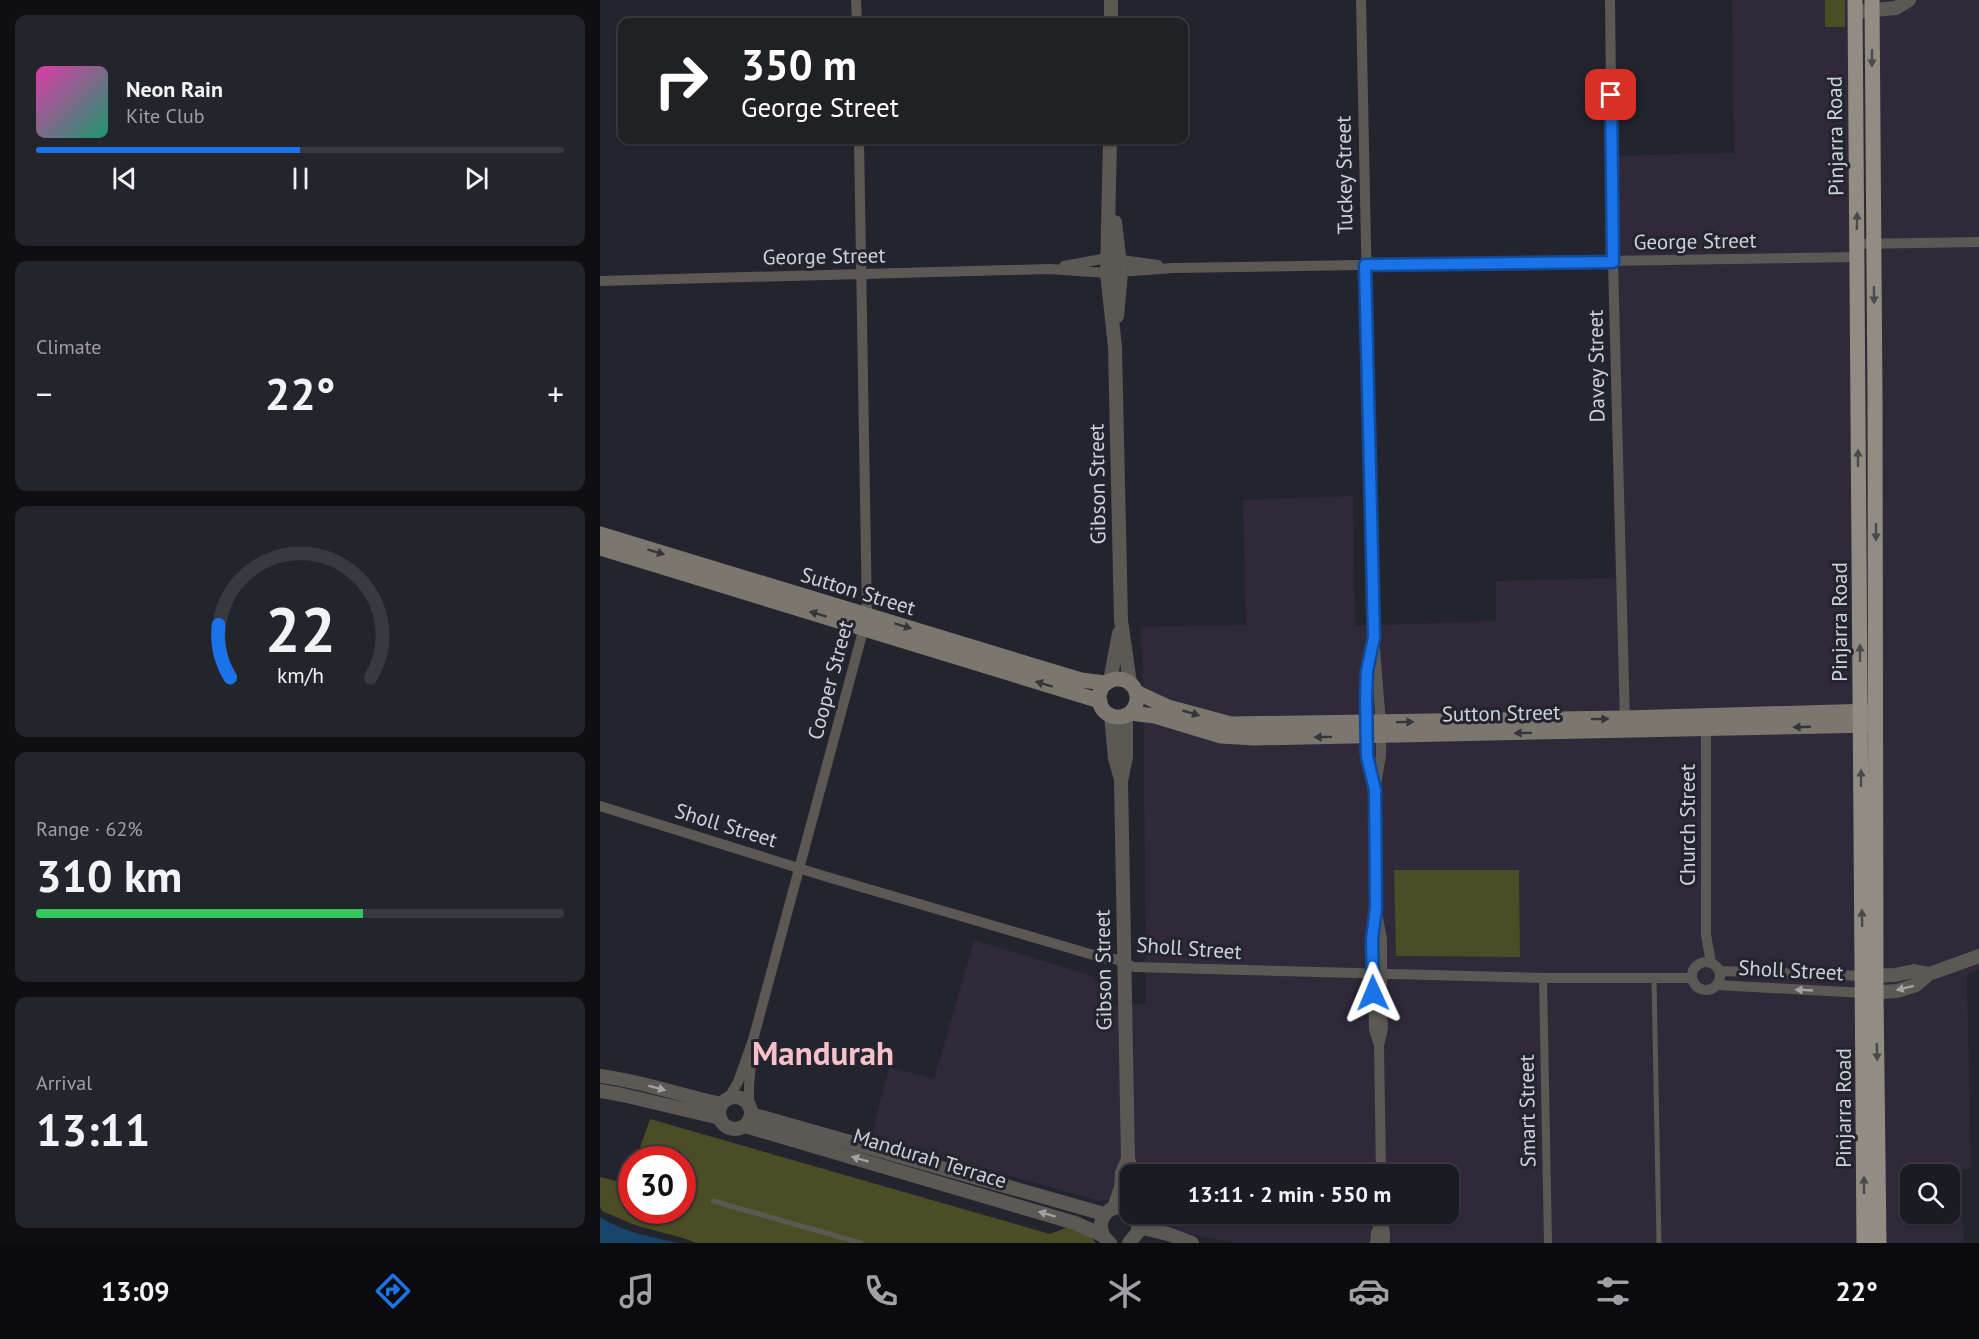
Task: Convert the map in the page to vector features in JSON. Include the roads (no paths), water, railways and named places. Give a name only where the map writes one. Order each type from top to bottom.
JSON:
[{"type":"main road","name":"Pinjarra Road","points":[[1855,6],[1856,251],[1868,718],[1870,976],[1864,1243]]},
{"type":"main road","name":"Pinjarra Road","points":[[1868,718],[1874,244],[1872,6]]},
{"type":"main road","name":"Sutton Street","points":[[600,534],[1100,701]]},
{"type":"main road","name":"Sutton Street","points":[[600,548],[1081,680],[1108,682]]},
{"type":"main road","points":[[1121,679],[1133,688],[1136,704],[1122,714],[1106,712],[1100,701],[1100,694],[1108,682],[1121,679]]},
{"type":"main road","name":"Sutton Street","points":[[1133,688],[1168,706],[1231,724],[1374,729],[1868,718]]},
{"type":"main road","name":"Sutton Street","points":[[1122,714],[1155,716],[1221,736],[1254,738],[1374,729]]},
{"type":"main road","name":"Pinjarra Road","points":[[1870,993],[1880,1243]]},
{"type":"street","points":[[856,0],[857,18]]},
{"type":"street","points":[[1110,0],[1111,18]]},
{"type":"street","name":"Tuckey Street","points":[[1361,0],[1374,637],[1367,671],[1374,729],[1381,756],[1375,790],[1376,908],[1372,939],[1377,974],[1374,1029],[1379,1045],[1380,1164]]},
{"type":"street","name":"Davey Street","points":[[1610,0],[1613,262],[1625,725]]},
{"type":"street","points":[[1855,6],[1896,8],[1910,0]]},
{"type":"street","name":"Cooper Street","points":[[724,1107],[738,1083],[753,1040],[866,622],[859,144]]},
{"type":"street","name":"Gibson Street","points":[[1110,144],[1110,181],[1116,263],[1114,347],[1121,620],[1133,688]]},
{"type":"street","name":"George Street","points":[[600,280],[1049,269],[1116,263],[1173,268],[1613,262],[1856,251],[1874,244],[1979,242]]},
{"type":"street","name":"Gibson Street","points":[[1114,347],[1107,273],[1116,263]]},
{"type":"street","name":"George Street","points":[[1049,269],[1107,273]]},
{"type":"street","name":"Gibson Street","points":[[1108,682],[1121,620]]},
{"type":"street","name":"Gibson Street","points":[[1122,714],[1115,758],[1121,781],[1130,1164]]},
{"type":"street","name":"Church Street","points":[[1706,723],[1706,935],[1715,967]]},
{"type":"street","name":"Sholl Street","points":[[600,806],[1134,967],[1543,978],[1692,978]]},
{"type":"street","name":"Church Street","points":[[1696,966],[1706,935]]},
{"type":"street","points":[[1870,993],[1897,991],[1916,985],[1929,974],[1979,956]]},
{"type":"street","points":[[1705,962],[1715,967],[1720,979],[1717,986],[1705,990],[1696,987],[1692,978],[1696,966],[1705,962]]},
{"type":"street","name":"Sholl Street","points":[[1715,967],[1870,976]]},
{"type":"street","points":[[1870,976],[1914,971],[1929,974]]},
{"type":"street","name":"Smart Street","points":[[1543,978],[1548,1243]]},
{"type":"street","name":"Sholl Street","points":[[1717,986],[1870,993]]},
{"type":"street","name":"Cooper Street","points":[[748,1115],[753,1040]]},
{"type":"street","points":[[600,1076],[626,1079],[724,1107]]},
{"type":"street","points":[[600,1091],[644,1099],[724,1107],[738,1097],[746,1102],[748,1115],[735,1129],[731,1128],[726,1126],[724,1107]]},
{"type":"street","name":"Mandurah Terrace","points":[[748,1115],[1109,1211],[1120,1208]]},
{"type":"street","name":"Mandurah Terrace","points":[[748,1115],[1075,1223],[1106,1239]]},
{"type":"street","name":"Gibson Street","points":[[1106,1239],[1100,1224],[1121,1188],[1122,1173],[1128,1159]]},
{"type":"street","points":[[1134,1242],[1135,1224]]},
{"type":"street","points":[[1150,1224],[1192,1243]]},
{"type":"street","points":[[1375,1243],[1379,1224]]},
{"type":"street","points":[[1383,1224],[1386,1233],[1385,1243]]},
{"type":"lane","points":[[1654,979],[1659,1243]]},
{"type":"lane","points":[[713,1201],[861,1243]]},
{"type":"water","points":[[600,1217],[628,1230],[678,1243],[600,1243]]},
{"type":"district","name":"Mandurah","points":[[823,1052]]}]
